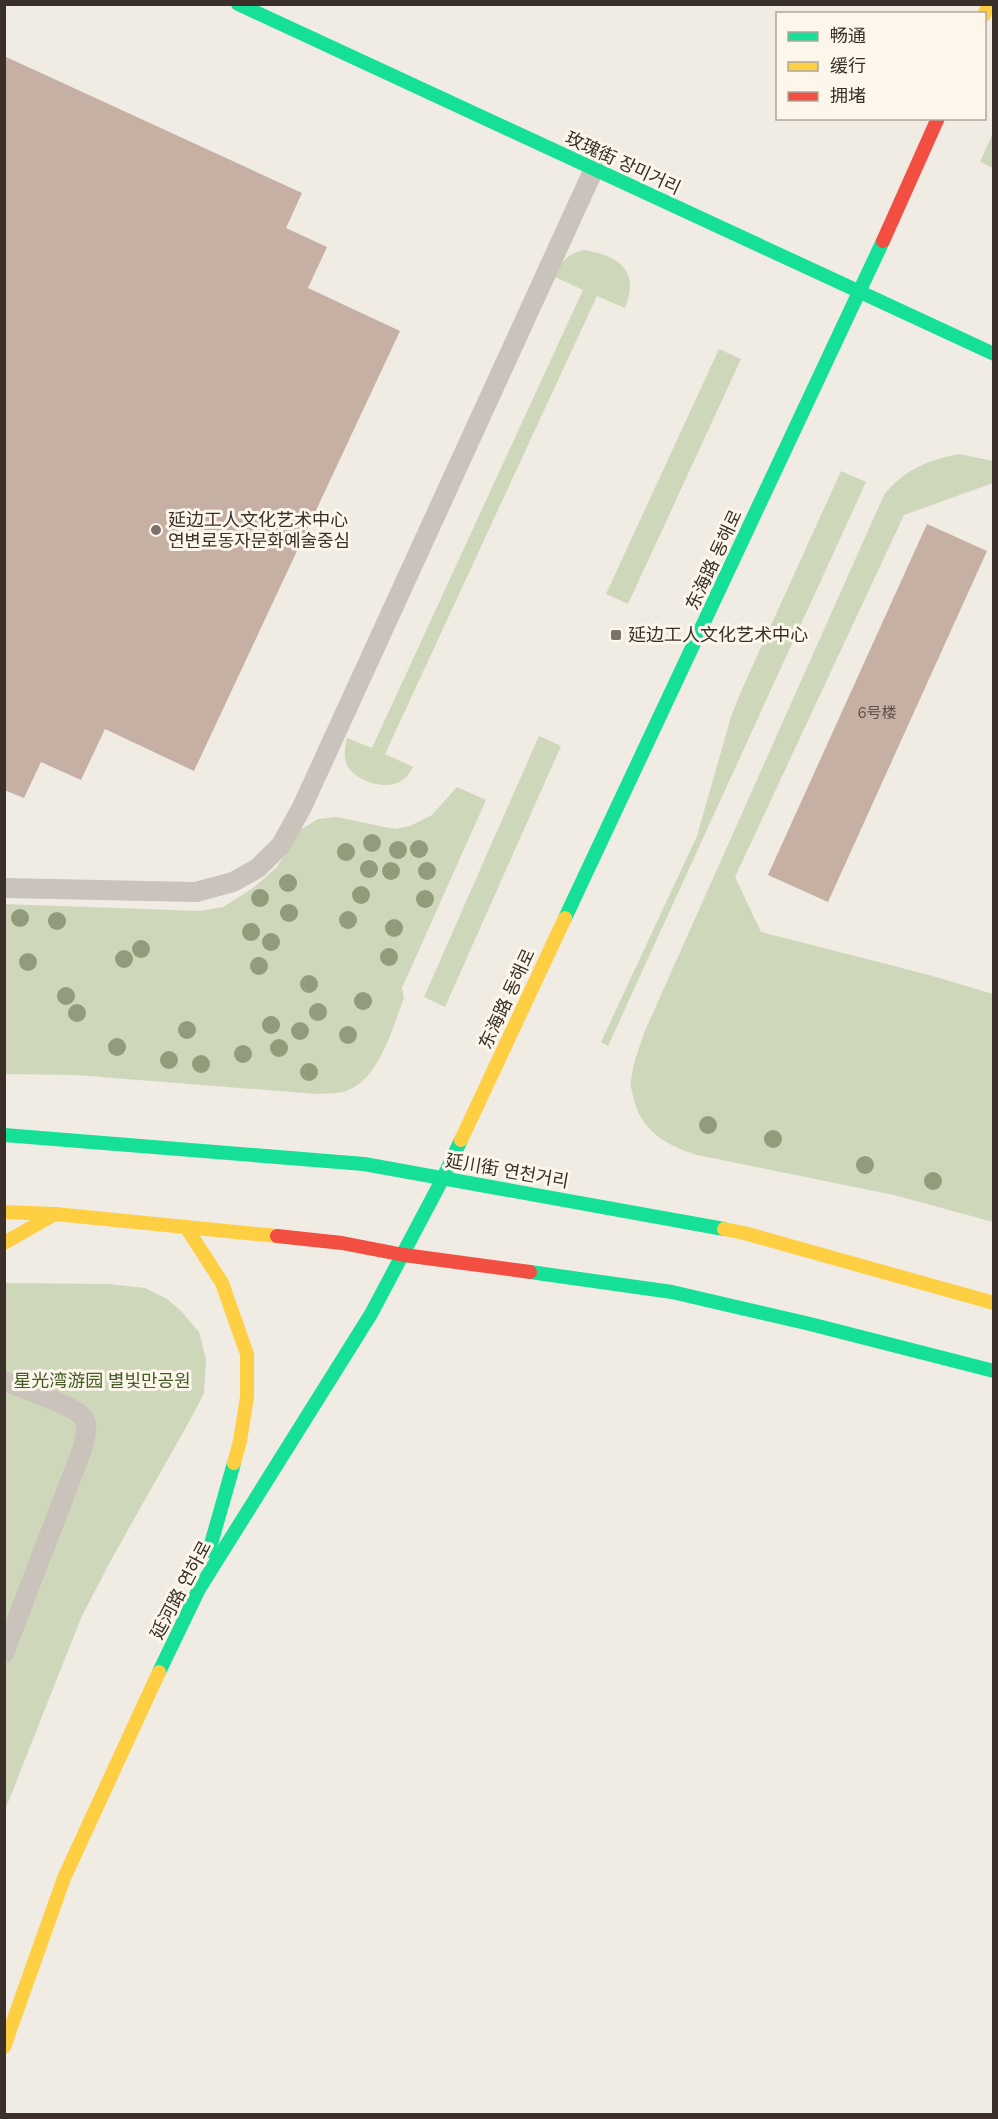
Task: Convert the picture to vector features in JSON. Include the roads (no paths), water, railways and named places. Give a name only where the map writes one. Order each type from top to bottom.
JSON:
[{"type":"main road","name":"玫瑰街 장미거리","points":[[238,4],[993,354]]},
{"type":"main road","name":"东海路 동해로","points":[[443,1178],[860,292],[937,120]]},
{"type":"main road","name":"延川街 연천거리","points":[[4,1135],[364,1164],[744,1233],[993,1303]]},
{"type":"main road","name":"延河路 연하로","points":[[4,2047],[64,1878],[133,1725],[199,1589],[371,1314],[443,1178]]},
{"type":"main road","points":[[4,1212],[55,1214],[342,1243],[404,1255],[672,1292],[810,1324],[993,1371]]},
{"type":"main road","points":[[4,1243],[55,1214]]},
{"type":"main road","points":[[186,1227],[222,1283],[247,1354],[247,1397],[240,1441],[199,1589]]},
{"type":"lane","points":[[4,888],[196,892],[233,882],[258,868],[280,845],[302,807],[594,169]]},
{"type":"lane","points":[[4,1381],[68,1407],[83,1418],[87,1429],[82,1450],[4,1653]]},
{"type":"place","name":"延边工人文化艺术中心 연변로동자문화예술중심","points":[[156,530]]},
{"type":"place","name":"延边工人文化艺术中心","points":[[616,635]]},
{"type":"park label","name":"星光湾游园 별빛만공원","points":[[102,1381]]}]
